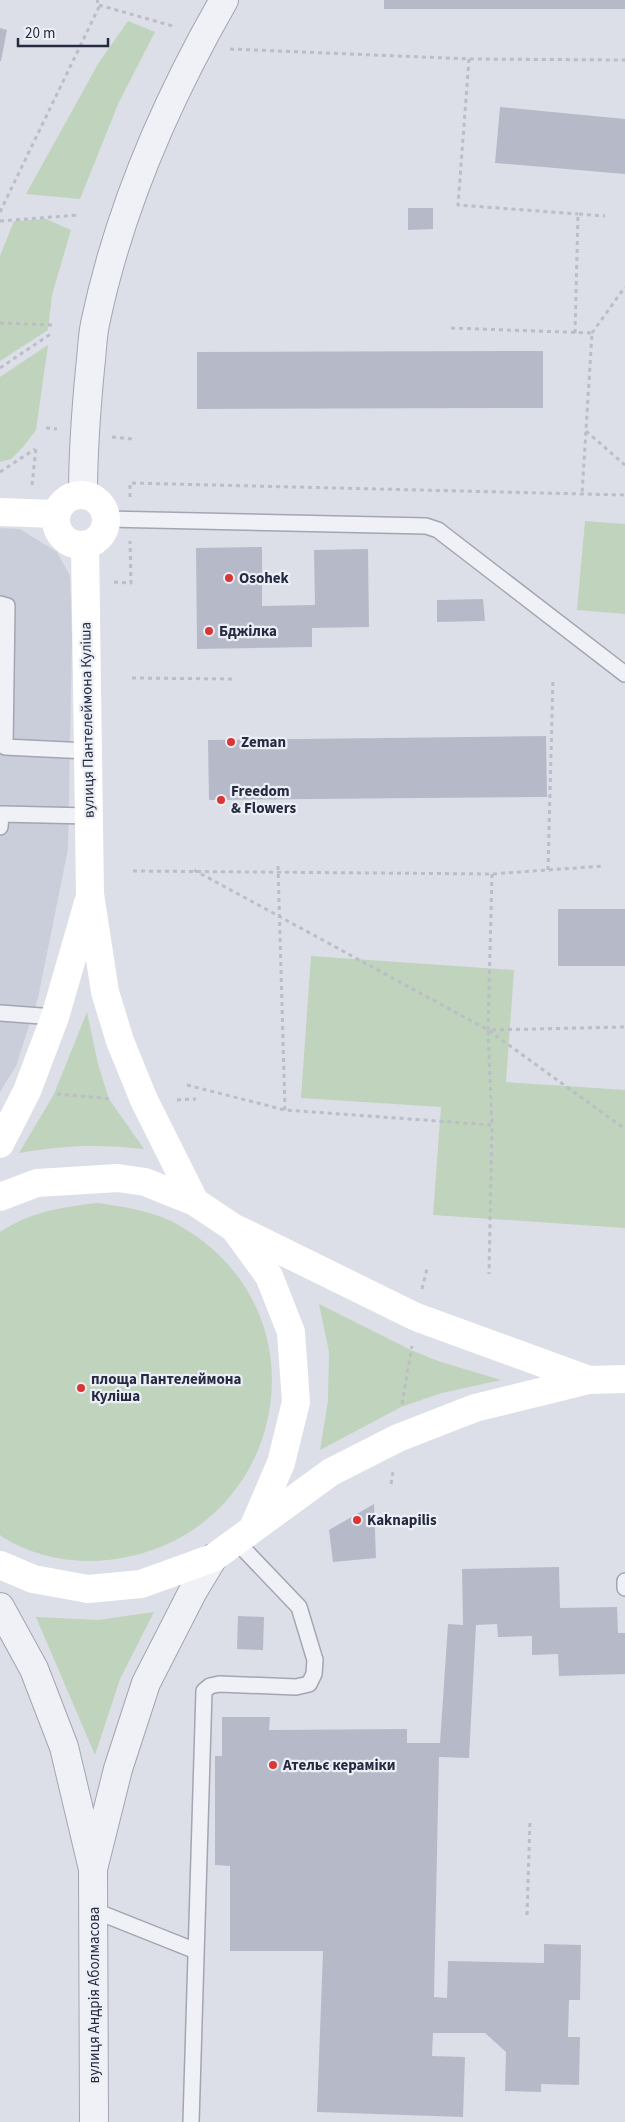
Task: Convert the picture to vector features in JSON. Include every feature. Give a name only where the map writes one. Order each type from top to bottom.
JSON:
[{"type":"main road","points":[[83,494],[94,498],[103,507],[106,519],[104,531],[96,540],[85,545],[72,544],[62,538],[56,527],[55,514],[61,504],[71,496],[83,494]]},
{"type":"main road","points":[[0,512],[55,514]]},
{"type":"main road","name":"вулиця Пантелеймона Куліша","points":[[85,545],[90,894],[105,992],[120,1041],[144,1100],[195,1202]]},
{"type":"main road","name":"вулиця Пантелеймона Куліша","points":[[0,1144],[27,1091],[55,1017],[90,894]]},
{"type":"main road","points":[[0,1197],[37,1183],[118,1178],[145,1182],[195,1202],[234,1228],[416,1317],[589,1380]]},
{"type":"main road","points":[[234,1228],[269,1276],[291,1332],[296,1402],[281,1463],[244,1537]]},
{"type":"main road","points":[[0,1564],[34,1579],[88,1589],[141,1584],[213,1558],[331,1472],[398,1438],[475,1408],[589,1380],[625,1379]]},
{"type":"street","points":[[83,494],[83,433],[95,324],[109,270],[138,177],[166,107],[224,0]]},
{"type":"street","name":"вулиця Андрія Аболмасова","points":[[94,2122],[94,1869],[118,1769],[146,1683],[213,1558]]},
{"type":"street","name":"вулиця Андрія Аболмасова","points":[[0,1607],[34,1669],[64,1747],[94,1869]]},
{"type":"lane","points":[[106,519],[426,526],[438,530],[625,674]]},
{"type":"lane","points":[[0,604],[7,606],[5,747],[87,751]]},
{"type":"lane","points":[[0,827],[2,814],[88,816]]},
{"type":"lane","points":[[0,1013],[55,1017]]},
{"type":"lane","points":[[191,2122],[204,1692],[210,1686],[219,1684],[296,1687],[309,1684],[314,1674],[315,1660],[300,1607],[244,1537]]},
{"type":"lane","points":[[625,1581],[625,1588]]},
{"type":"lane","points":[[94,1910],[196,1951]]},
{"type":"path","points":[[0,212],[99,7],[97,0]]},
{"type":"path","points":[[99,7],[201,41],[469,59],[625,60]]},
{"type":"path","points":[[469,59],[458,205],[605,216]]},
{"type":"path","points":[[575,333],[578,214]]},
{"type":"path","points":[[0,221],[79,215]]},
{"type":"path","points":[[582,494],[592,333],[625,286]]},
{"type":"path","points":[[0,323],[53,325]]},
{"type":"path","points":[[451,328],[592,333]]},
{"type":"path","points":[[0,368],[52,333]]},
{"type":"path","points":[[586,430],[625,465]]},
{"type":"path","points":[[0,472],[36,448]]},
{"type":"path","points":[[130,483],[625,494]]},
{"type":"path","points":[[132,678],[235,679]]},
{"type":"path","points":[[548,870],[553,678]]},
{"type":"path","points":[[278,866],[285,1110]]},
{"type":"path","points":[[134,871],[194,870],[492,874],[603,866]]},
{"type":"path","points":[[194,870],[488,1030],[625,1129]]},
{"type":"path","points":[[489,1274],[492,1125],[488,1030],[492,874]]},
{"type":"path","points":[[488,1030],[625,1027]]},
{"type":"path","points":[[187,1085],[285,1110],[492,1125]]},
{"type":"path","points":[[27,1091],[144,1100],[196,1099]]},
{"type":"path","points":[[391,1484],[416,1317],[427,1269]]},
{"type":"path","points":[[527,1915],[530,1820]]},
{"type":"shaded area","points":[[0,528],[20,529],[57,552],[70,576],[72,640],[68,849],[38,998],[16,1066],[0,1092]]},
{"type":"green space","points":[[128,21],[155,32],[119,102],[80,199],[26,194],[98,64]]},
{"type":"green space","points":[[46,219],[71,230],[52,295],[48,330],[0,361],[0,256],[14,221]]},
{"type":"green space","points":[[48,345],[36,430],[11,459],[0,462],[0,377]]},
{"type":"green space","points":[[585,521],[625,524],[625,614],[577,610]]},
{"type":"green space","points":[[311,956],[514,970],[506,1082],[625,1090],[625,1228],[433,1215],[441,1107],[301,1098]]},
{"type":"green space","points":[[87,1012],[98,1064],[109,1099],[144,1149],[82,1146],[19,1153],[54,1094]]},
{"type":"green space","points":[[97,1203],[140,1210],[170,1221],[180,1226],[228,1265],[258,1313],[271,1365],[268,1419],[249,1469],[215,1512],[168,1544],[108,1560],[80,1561],[38,1553],[0,1535],[0,1232],[35,1215],[71,1206]]},
{"type":"green space","points":[[319,1304],[411,1350],[438,1361],[501,1380],[442,1393],[401,1407],[320,1450],[328,1401],[329,1352]]},
{"type":"green space","points":[[154,1612],[120,1679],[95,1755],[36,1617],[98,1620]]},
{"type":"building","points":[[384,0],[625,0],[625,9],[384,9]]},
{"type":"building","points":[[0,28],[7,30],[1,61],[0,61]]},
{"type":"building","points":[[500,107],[625,119],[625,174],[495,163]]},
{"type":"building","points":[[408,208],[433,208],[433,229],[408,230]]},
{"type":"building","points":[[543,351],[543,408],[197,409],[197,352]]},
{"type":"building","name":"Оsоhek","points":[[262,547],[262,606],[315,605],[314,550],[368,549],[369,627],[312,628],[312,647],[197,649],[196,548]]},
{"type":"building","points":[[483,599],[485,621],[437,622],[437,600]]},
{"type":"building","points":[[546,736],[547,797],[209,800],[208,740]]},
{"type":"building","points":[[558,909],[625,909],[625,966],[558,966]]},
{"type":"building","points":[[374,1504],[376,1558],[333,1562],[329,1530]]},
{"type":"building","points":[[559,1567],[560,1608],[617,1607],[618,1633],[625,1633],[625,1674],[559,1676],[558,1654],[532,1655],[532,1636],[498,1637],[497,1624],[476,1625],[469,1758],[439,1757],[434,1997],[447,1998],[448,1961],[544,1963],[544,1944],[581,1945],[580,2000],[569,2000],[568,2037],[580,2037],[579,2085],[541,2084],[541,2092],[505,2091],[506,2052],[485,2033],[433,2033],[432,2056],[465,2057],[463,2117],[317,2112],[323,1951],[230,1951],[230,1866],[215,1865],[215,1756],[222,1756],[222,1717],[270,1717],[269,1730],[407,1729],[407,1743],[440,1743],[448,1624],[463,1625],[462,1569]]},
{"type":"building","points":[[238,1616],[264,1617],[263,1650],[237,1649]]},
{"type":"place","name":"Оsоhek","points":[[229,578]]},
{"type":"place","name":"Бджілка","points":[[209,631]]},
{"type":"place","name":"Zeman","points":[[231,742]]},
{"type":"place","name":"Freedom & Flowers","points":[[221,800]]},
{"type":"place","name":"площа Пантелеймона Куліша","points":[[81,1388]]},
{"type":"place","name":"Kaknapilis","points":[[357,1520]]},
{"type":"place","name":"Ательє кераміки","points":[[273,1765]]}]
